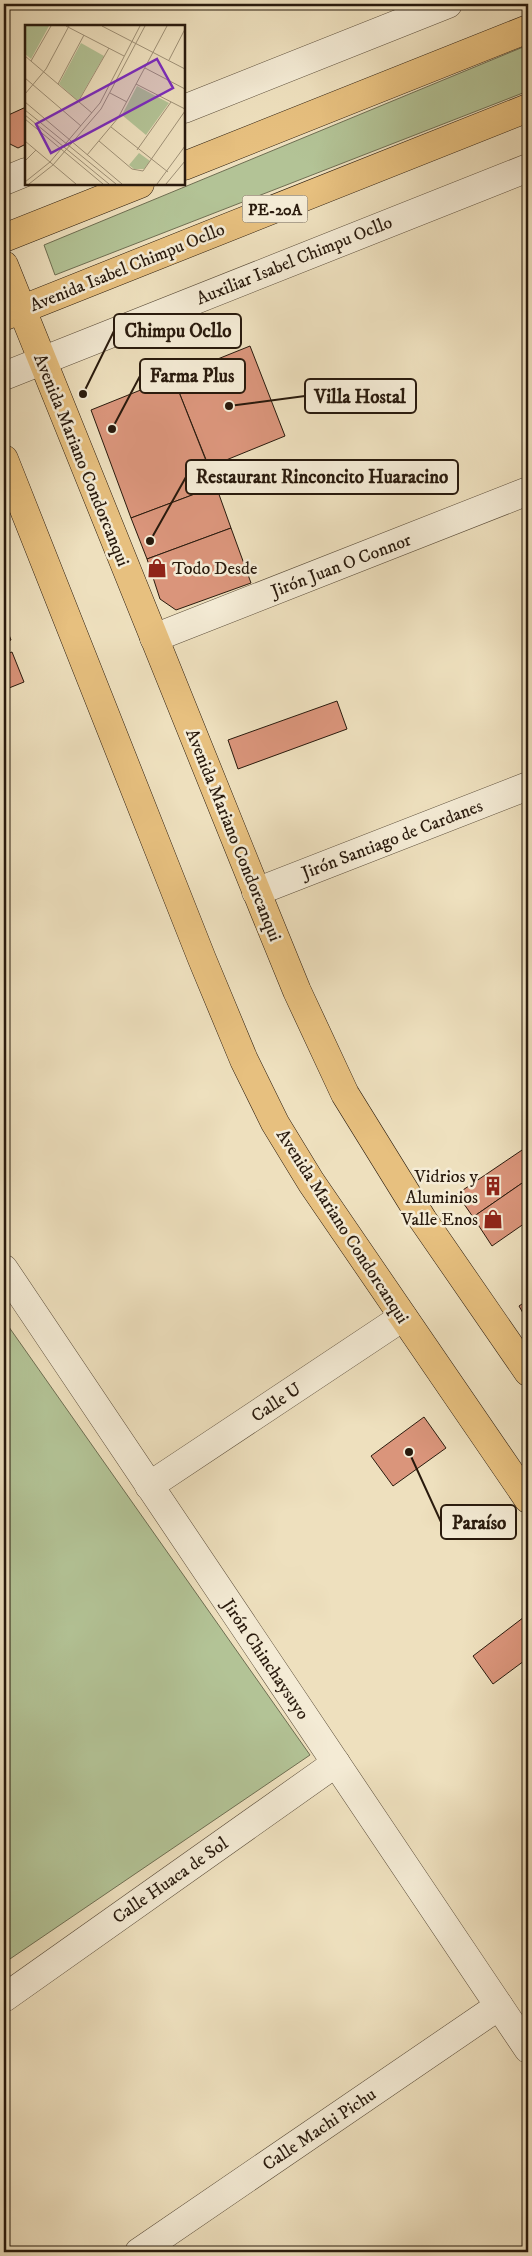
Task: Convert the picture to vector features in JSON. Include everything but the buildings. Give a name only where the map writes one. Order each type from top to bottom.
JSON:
[{"type":"main road","points":[[185,166],[528,29]]},
{"type":"main road","name":"Avenida Isabel Chimpu Ocllo","points":[[12,313],[528,108]]},
{"type":"main road","points":[[4,238],[137,185]]},
{"type":"main road","name":"Avenida Mariano Condorcanqui","points":[[4,265],[12,313],[41,360],[297,991],[345,1094],[423,1220],[528,1372]]},
{"type":"main road","name":"Avenida Mariano Condorcanqui","points":[[4,459],[202,960],[244,1060],[275,1123],[306,1174],[528,1499]]},
{"type":"street","points":[[185,109],[448,4]]},
{"type":"street","name":"Auxiliar Isabel Chimpu Ocllo","points":[[4,376],[528,168]]},
{"type":"street","points":[[4,181],[25,172]]},
{"type":"street","name":"Jirón Juan O Connor","points":[[154,638],[528,492]]},
{"type":"street","name":"Jirón Santiago de Cardanes","points":[[256,892],[526,793]]},
{"type":"street","name":"Jirón Chinchaysuyo","points":[[4,1269],[528,2049]]},
{"type":"street","name":"Calle U","points":[[149,1486],[403,1317]]},
{"type":"street","name":"Calle Huaca de Sol","points":[[4,1998],[336,1763]]},
{"type":"street","name":"Calle Machi Pichu","points":[[138,2252],[499,2006]]},
{"type":"green space","points":[[528,45],[528,91],[55,275],[44,245]]},
{"type":"green space","points":[[4,1320],[310,1755],[4,1963]]},
{"type":"place","name":"Chimpu Ocllo","points":[[83,394]]},
{"type":"place","name":"Villa Hostal","points":[[229,406]]},
{"type":"place","name":"Farma Plus","points":[[112,429]]},
{"type":"place","name":"Restaurant Rinconcito Huaracino","points":[[150,541]]},
{"type":"place","name":"Todo Desde","points":[[157,568]]},
{"type":"place","name":"Vidrios y Aluminios","points":[[493,1186]]},
{"type":"place","name":"Valle Enos","points":[[493,1219]]},
{"type":"place","name":"Paraíso","points":[[409,1452]]}]
